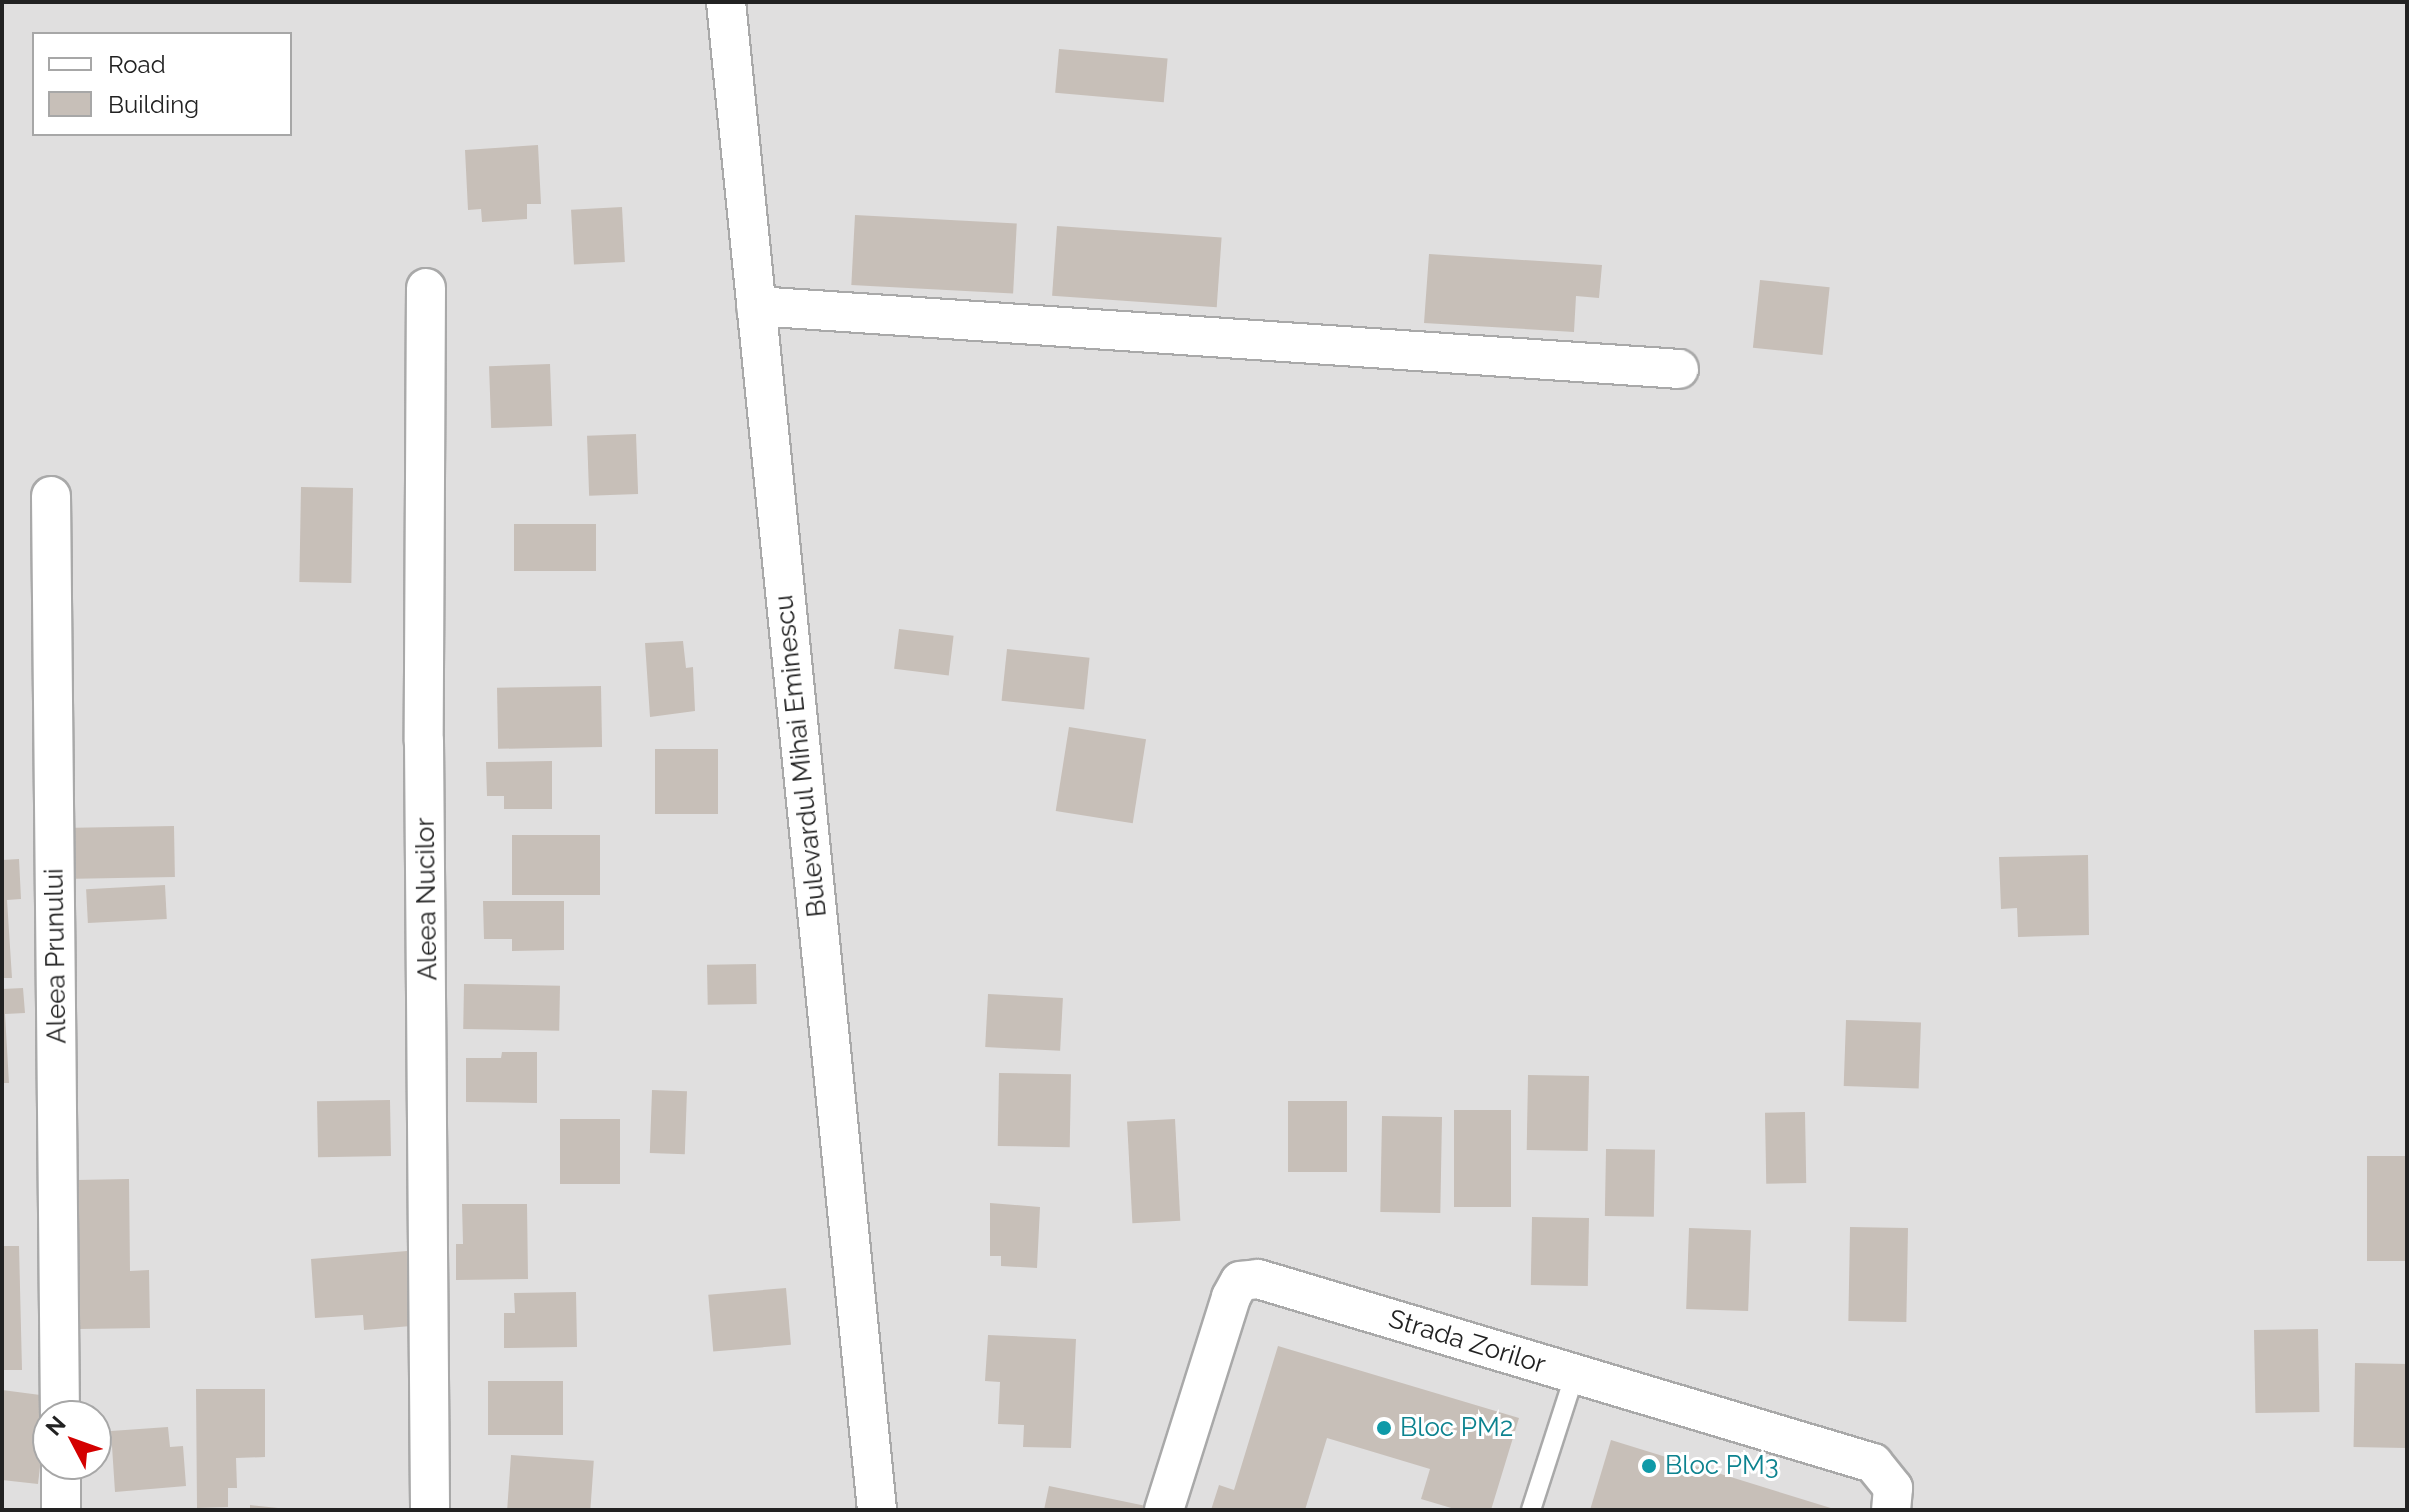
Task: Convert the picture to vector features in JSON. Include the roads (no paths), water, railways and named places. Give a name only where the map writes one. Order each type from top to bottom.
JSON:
[{"type":"street","name":"Bulevardul Mihai Eminescu","points":[[726,2],[877,1510]]},
{"type":"street","name":"Aleea Nucilor","points":[[426,288],[424,741],[430,1510]]},
{"type":"street","points":[[756,306],[1679,369]]},
{"type":"street","name":"Aleea Prunului","points":[[51,496],[60,1400]]},
{"type":"street","name":"Strada Zorilor","points":[[1164,1510],[1231,1297],[1240,1281],[1258,1279],[1873,1463],[1893,1488],[1891,1510]]},
{"type":"street","points":[[61,1480],[61,1510]]},
{"type":"lane","points":[[1531,1510],[1575,1374]]},
{"type":"place","name":"Bloc PM2","points":[[1384,1428]]},
{"type":"place","name":"Bloc PM3","points":[[1649,1466]]}]
